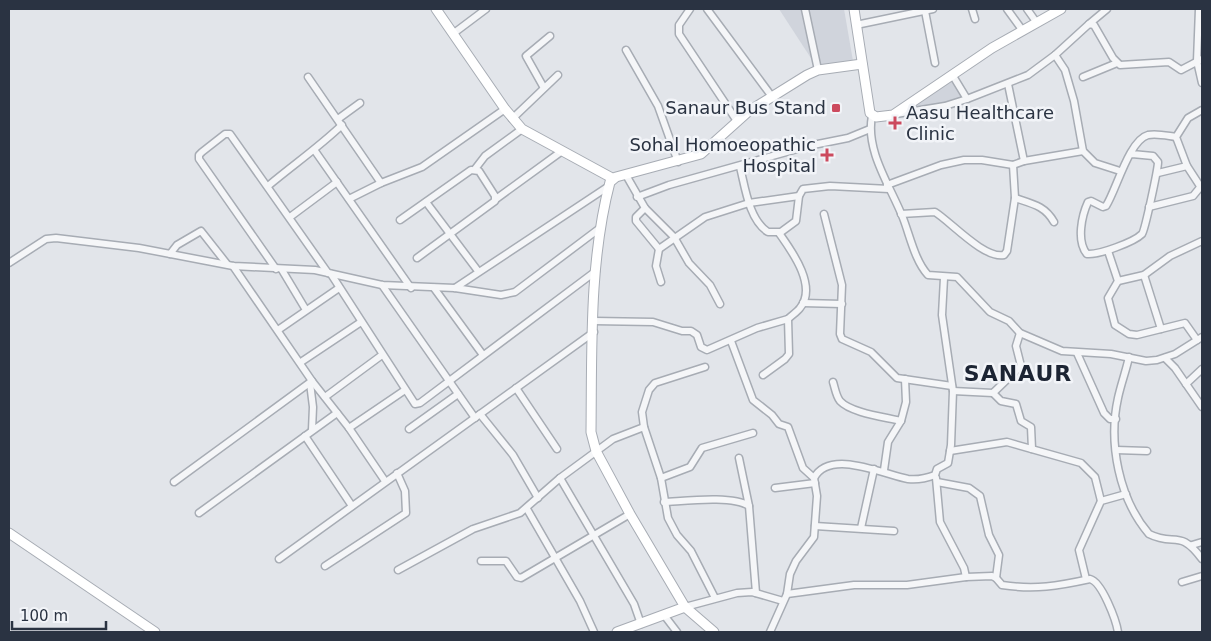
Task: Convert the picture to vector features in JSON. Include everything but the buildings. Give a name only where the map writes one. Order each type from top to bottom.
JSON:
[{"type":"street","points":[[436,9],[505,110],[522,129],[562,151],[611,182]]},
{"type":"street","points":[[690,9],[679,25],[679,34],[737,120]]},
{"type":"street","points":[[707,9],[773,98]]},
{"type":"street","points":[[805,9],[818,70]]},
{"type":"street","points":[[854,9],[872,116],[870,130],[888,187],[924,271],[933,277],[944,278],[953,276],[962,280],[984,307],[1009,321],[1020,333],[1055,348],[1077,353],[1146,360],[1165,358],[1200,339],[1185,323],[1137,335],[1129,334],[1115,326],[1108,298],[1118,281],[1144,275],[1170,256],[1202,241]]},
{"type":"street","points":[[856,25],[933,9]]},
{"type":"street","points":[[972,9],[975,19]]},
{"type":"street","points":[[1007,9],[1023,31]]},
{"type":"street","points":[[1027,9],[1037,23]]},
{"type":"street","points":[[894,114],[908,103],[1023,31],[1062,9]]},
{"type":"street","points":[[872,116],[945,106],[1008,84],[1028,74],[1055,55],[1107,9]]},
{"type":"street","points":[[1199,9],[1202,84]]},
{"type":"street","points":[[454,33],[481,10]]},
{"type":"street","points":[[925,11],[935,63]]},
{"type":"street","points":[[1088,24],[1094,25],[1117,63]]},
{"type":"street","points":[[544,88],[526,56],[550,36]]},
{"type":"street","points":[[626,50],[658,106],[678,162]]},
{"type":"street","points":[[1055,55],[1065,70],[1074,101],[1083,151],[1095,163],[1120,171]]},
{"type":"street","points":[[1083,77],[1117,63],[1169,62],[1181,70],[1200,60]]},
{"type":"street","points":[[455,288],[611,182],[626,175],[678,162],[708,150],[737,120],[807,75],[818,70],[862,64]]},
{"type":"street","points":[[512,118],[558,75]]},
{"type":"street","points":[[953,76],[968,98]]},
{"type":"street","points":[[308,77],[381,183]]},
{"type":"street","points":[[1008,84],[1024,161]]},
{"type":"street","points":[[268,186],[296,162],[315,151],[340,122],[360,103]]},
{"type":"street","points":[[349,199],[381,183],[428,164],[505,110]]},
{"type":"street","points":[[1176,137],[1188,118],[1202,110]]},
{"type":"street","points":[[400,220],[475,169],[485,156],[522,129]]},
{"type":"street","points":[[637,197],[808,146],[856,136],[870,130]]},
{"type":"street","points":[[306,310],[202,164],[199,155],[225,134],[230,134],[290,217],[415,404],[420,403],[448,380],[596,271]]},
{"type":"street","points":[[1132,154],[1156,159],[1158,173],[1152,188],[1143,233],[1108,251],[1091,254],[1085,252],[1081,223],[1088,202],[1091,200],[1103,207],[1106,206],[1120,171],[1138,142],[1149,135],[1176,137]]},
{"type":"street","points":[[1149,207],[1193,196],[1201,185],[1187,166],[1176,137]]},
{"type":"street","points":[[315,151],[411,288]]},
{"type":"street","points":[[417,258],[562,151]]},
{"type":"street","points":[[779,233],[796,220],[799,196],[803,189],[818,187],[888,187],[942,165],[964,160],[982,160],[1013,166],[1024,161],[1083,151]]},
{"type":"street","points":[[901,214],[934,212],[977,245],[1001,256],[1007,251],[1015,198],[1013,166]]},
{"type":"street","points":[[1158,173],[1187,166]]},
{"type":"street","points":[[594,321],[653,322],[682,331],[692,331],[697,335],[701,348],[707,350],[757,328],[788,319],[803,303],[805,288],[802,269],[795,254],[779,233],[764,229],[749,203],[740,167]]},
{"type":"street","points":[[475,169],[496,199]]},
{"type":"street","points":[[626,175],[645,208],[674,237],[689,263],[710,285],[720,304]]},
{"type":"street","points":[[290,217],[337,182]]},
{"type":"street","points":[[611,182],[600,228],[596,271],[591,432],[596,451],[630,514],[685,607],[714,632]]},
{"type":"street","points":[[661,282],[656,266],[659,249],[705,217],[749,203],[799,196]]},
{"type":"street","points":[[1015,198],[1041,206],[1048,212],[1054,222]]},
{"type":"street","points":[[426,202],[478,271]]},
{"type":"street","points":[[645,208],[636,217],[636,221],[659,249]]},
{"type":"street","points":[[824,214],[841,276],[840,334],[842,339],[871,352],[892,374],[905,379],[993,393],[1001,401],[1016,404],[1021,421],[1031,427],[1032,449]]},
{"type":"street","points":[[9,263],[53,238],[170,254],[230,265],[329,274],[382,285],[411,288],[455,288],[501,295],[514,292],[600,228]]},
{"type":"street","points":[[170,254],[177,245],[201,230],[230,265],[278,330],[301,362],[311,382],[337,413],[385,481]]},
{"type":"street","points":[[1108,251],[1118,281]]},
{"type":"street","points":[[1144,275],[1161,329]]},
{"type":"street","points":[[944,278],[942,315],[953,388],[948,463],[937,469],[935,475],[940,522],[964,568],[966,577]]},
{"type":"street","points":[[382,285],[458,394],[512,455],[538,498]]},
{"type":"street","points":[[278,330],[339,288]]},
{"type":"street","points":[[434,288],[483,355]]},
{"type":"street","points":[[803,303],[842,304]]},
{"type":"street","points":[[763,375],[789,354],[788,319]]},
{"type":"street","points":[[301,362],[361,322]]},
{"type":"street","points":[[279,559],[594,332]]},
{"type":"street","points":[[993,393],[1021,366],[1016,346],[1020,333]]},
{"type":"street","points":[[731,341],[753,400],[772,415],[780,426],[788,427],[803,468],[815,480]]},
{"type":"street","points":[[1077,353],[1104,413],[1110,419],[1116,418]]},
{"type":"street","points":[[324,397],[382,355]]},
{"type":"street","points":[[1129,357],[1118,398],[1116,418],[1116,450],[1126,494],[1150,534],[1181,540],[1192,545],[1202,559]]},
{"type":"street","points":[[1165,358],[1202,407]]},
{"type":"street","points":[[705,367],[656,383],[652,387],[642,412],[644,427],[661,478],[664,502],[671,526],[691,551],[715,598]]},
{"type":"street","points":[[1186,384],[1202,369]]},
{"type":"street","points":[[884,470],[888,442],[900,421],[906,402],[905,379]]},
{"type":"street","points":[[311,382],[312,430]]},
{"type":"street","points":[[174,482],[311,382]]},
{"type":"street","points":[[833,382],[838,396],[845,405],[863,412],[900,421]]},
{"type":"street","points":[[516,388],[557,449]]},
{"type":"street","points":[[348,428],[405,390]]},
{"type":"street","points":[[409,429],[458,394]]},
{"type":"street","points":[[199,512],[337,413]]},
{"type":"street","points":[[398,570],[473,529],[520,513],[560,478],[613,439],[644,427]]},
{"type":"street","points":[[661,478],[690,467],[702,448],[753,432]]},
{"type":"street","points":[[305,436],[352,506]]},
{"type":"street","points":[[950,451],[1007,442],[1086,466],[1095,477],[1101,501],[1078,550],[1086,580]]},
{"type":"street","points":[[1116,450],[1147,451]]},
{"type":"street","points":[[739,458],[749,506],[756,593]]},
{"type":"street","points":[[770,632],[787,594],[790,574],[796,561],[814,536],[815,480],[818,472],[830,467],[853,465],[884,470],[912,479],[935,475]]},
{"type":"street","points":[[861,528],[874,469]]},
{"type":"street","points":[[325,566],[406,513],[405,492],[397,473]]},
{"type":"street","points":[[560,478],[634,604],[635,628]]},
{"type":"street","points":[[775,488],[815,480]]},
{"type":"street","points":[[937,482],[969,488],[980,496],[989,535],[999,555],[996,578]]},
{"type":"street","points":[[1101,501],[1126,494]]},
{"type":"street","points":[[664,502],[720,501],[749,506]]},
{"type":"street","points":[[527,508],[554,558],[580,600],[594,632]]},
{"type":"street","points":[[481,561],[506,561],[519,578],[595,536],[630,514]]},
{"type":"street","points":[[815,526],[894,531]]},
{"type":"street","points":[[9,533],[155,632]]},
{"type":"street","points":[[1192,545],[1202,542]]},
{"type":"street","points":[[1182,582],[1202,576]]},
{"type":"street","points":[[787,594],[854,585],[907,585],[966,577],[996,578],[1002,585],[1037,588],[1056,587],[1086,580],[1096,581],[1112,611],[1118,632]]},
{"type":"street","points":[[617,632],[635,628],[685,607],[737,593],[756,593],[783,601]]},
{"type":"street","points":[[664,615],[677,632]]},
{"type":"shaded area","points":[[779,9],[844,9],[853,61],[818,69]]},
{"type":"shaded area","points":[[953,77],[964,100],[903,114],[901,108]]},
{"type":"place","name":"Sanaur Bus Stand","points":[[836,108]]},
{"type":"place","name":"Aasu Healthcare Clinic","points":[[895,123]]},
{"type":"place","name":"Sohal Homoeopathic Hospital","points":[[827,155]]},
{"type":"district","name":"SANAUR","points":[[1018,373]]}]
